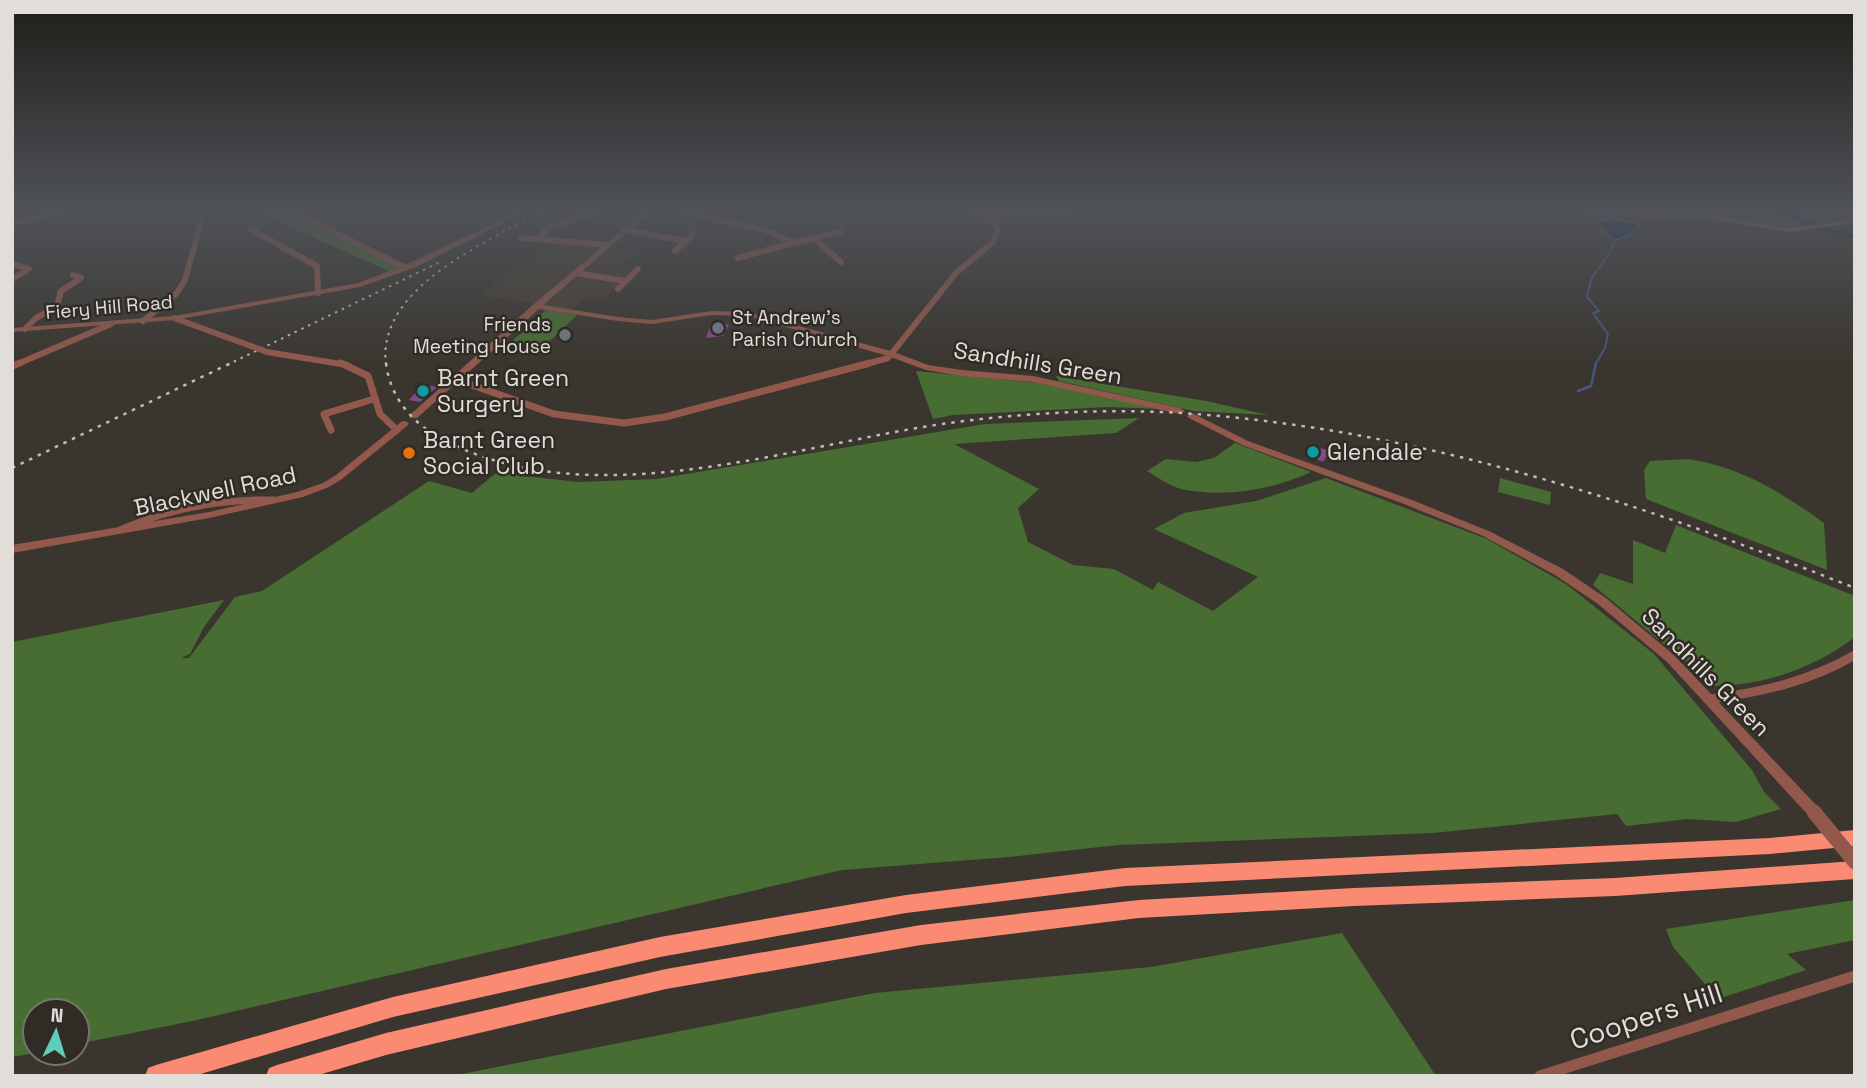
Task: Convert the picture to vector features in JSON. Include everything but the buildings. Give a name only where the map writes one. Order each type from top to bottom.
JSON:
[{"type":"highway","points":[[156,1076],[393,1007],[660,947],[906,904],[1125,877],[1770,846],[1855,838]]},
{"type":"highway","points":[[276,1076],[386,1044],[666,979],[921,935],[1139,909],[1615,887],[1855,870]]},
{"type":"street","points":[[144,321],[148,314],[179,289],[194,262]]},
{"type":"street","points":[[309,262],[317,266],[318,293]]},
{"type":"street","points":[[393,262],[406,268]]},
{"type":"street","name":"Fiery Hill Road","points":[[12,330],[174,318],[371,282],[419,262]]},
{"type":"street","points":[[414,416],[588,262]]},
{"type":"street","points":[[455,379],[554,414],[577,419],[624,423],[665,417],[888,358],[956,273],[969,262]]},
{"type":"street","points":[[12,264],[29,269],[12,279]]},
{"type":"street","points":[[618,289],[638,269]]},
{"type":"street","points":[[575,273],[626,281]]},
{"type":"street","points":[[25,329],[36,318],[57,306],[61,291],[81,278],[73,275]]},
{"type":"street","name":"Sandhills Green","points":[[537,306],[618,319],[652,321],[711,313],[747,314],[941,370],[1033,379],[1180,411]]},
{"type":"street","points":[[174,318],[267,352],[360,369],[368,376],[374,399],[389,427],[401,427]]},
{"type":"street","points":[[12,366],[111,324]]},
{"type":"street","points":[[331,430],[324,414],[374,399]]},
{"type":"street","points":[[1180,411],[1192,416]]},
{"type":"street","name":"Sandhills Green","points":[[1192,416],[1228,436],[1487,534],[1539,561],[1602,601],[1671,659],[1711,699],[1814,812],[1855,862]]},
{"type":"street","name":"Blackwell Road","points":[[12,548],[277,500],[326,485],[401,427]]},
{"type":"street","points":[[1711,699],[1789,687],[1855,655]]},
{"type":"street","name":"Coopers Hill","points":[[1540,1076],[1855,976]]},
{"type":"shaded area","points":[[522,262],[627,262],[624,265],[636,267],[605,298],[587,296],[572,310],[482,295]]},
{"type":"green space","points":[[368,262],[391,262],[402,267],[391,272]]},
{"type":"green space","points":[[546,310],[577,315],[535,355],[524,353],[531,345],[511,342]]},
{"type":"green space","points":[[916,371],[1039,383],[1161,409],[1108,407],[953,415],[933,419]]},
{"type":"green space","points":[[1056,376],[1206,401],[1268,415],[1194,411],[1059,381]]},
{"type":"green space","points":[[1139,418],[1116,433],[954,444],[1039,489],[1018,508],[1028,542],[1073,565],[1114,569],[1153,590],[1158,582],[1213,611],[1258,577],[1154,529],[1184,513],[1256,501],[1326,478],[1487,539],[1566,584],[1654,654],[1752,770],[1764,792],[1781,809],[1736,822],[1688,819],[1626,826],[1617,814],[1433,833],[1118,845],[842,870],[197,1020],[91,1041],[91,997],[21,997],[21,1055],[12,1057],[12,642],[224,600],[204,627],[190,654],[181,658],[189,658],[235,597],[262,591],[429,481],[472,493],[496,473],[578,482],[657,479],[985,424]]},
{"type":"green space","points":[[1235,443],[1311,472],[1264,488],[1214,493],[1181,489],[1147,471],[1166,459],[1196,462],[1214,458]]},
{"type":"green space","points":[[1688,459],[1726,468],[1760,482],[1824,523],[1827,570],[1646,499],[1644,470],[1650,461]]},
{"type":"green space","points":[[1500,478],[1551,492],[1550,505],[1498,492]]},
{"type":"green space","points":[[1676,525],[1855,596],[1855,637],[1824,657],[1789,673],[1752,683],[1714,686],[1593,585],[1600,573],[1633,584],[1633,540],[1665,553]]},
{"type":"green space","points":[[1855,900],[1855,940],[1787,954],[1806,970],[1718,999],[1673,947],[1666,929]]},
{"type":"green space","points":[[1342,933],[1436,1076],[451,1076],[875,993],[1151,967]]},
{"type":"waterway","points":[[1596,363],[1605,348],[1608,334],[1593,313],[1599,311],[1587,297],[1592,277],[1603,262]]},
{"type":"waterway","points":[[1578,391],[1591,386],[1596,363]]},
{"type":"railway","points":[[227,365],[440,262]]},
{"type":"railway","points":[[386,363],[387,341],[395,319],[409,299],[452,262]]},
{"type":"railway","points":[[12,468],[231,363]]},
{"type":"railway","points":[[386,363],[392,388],[398,399],[413,418],[433,434],[503,463],[565,473],[630,475],[697,468],[956,422],[1016,416],[1106,411],[1196,414],[1282,423],[1367,437],[1532,476],[1694,527],[1855,588]]},
{"type":"place","name":"St Andrew's Parish Church","points":[[718,328]]},
{"type":"place","name":"Friends Meeting House","points":[[565,335]]},
{"type":"place","name":"Barnt Green Surgery","points":[[423,391]]},
{"type":"place","name":"Glendale","points":[[1313,452]]},
{"type":"place","name":"Barnt Green Social Club","points":[[409,453]]}]
